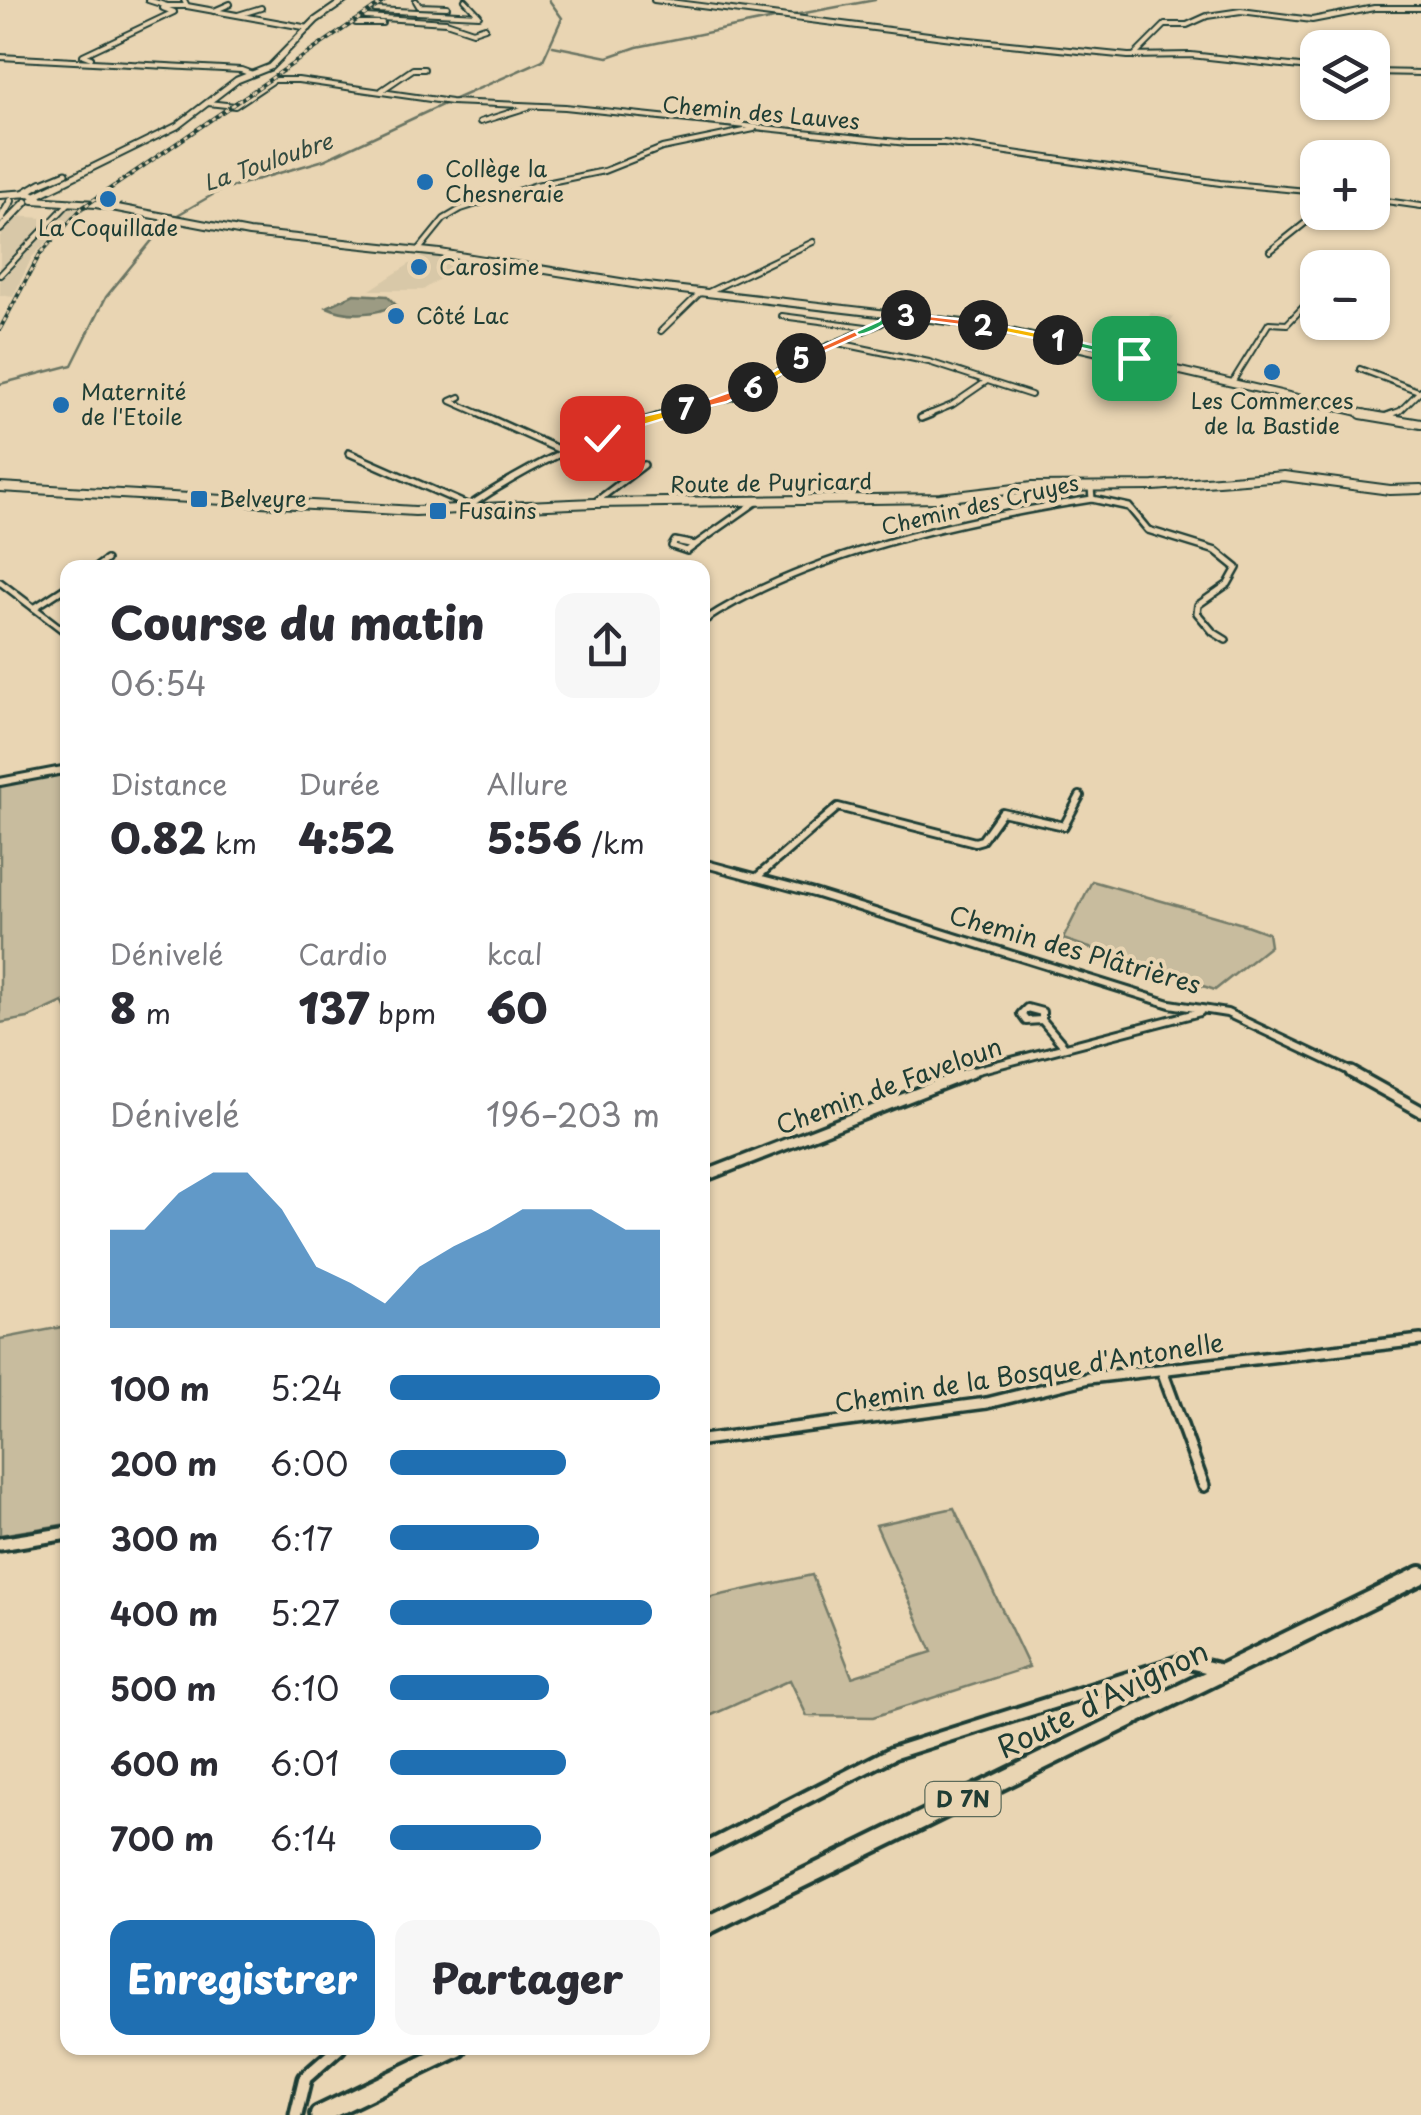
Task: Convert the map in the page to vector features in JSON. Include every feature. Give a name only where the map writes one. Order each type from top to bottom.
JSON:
[{"type":"main road","points":[[0,229],[33,199],[96,164],[164,134],[252,74],[268,68],[345,0]]},
{"type":"main road","points":[[0,220],[11,200],[45,180],[96,164]]},
{"type":"main road","points":[[0,196],[21,194],[33,199],[84,203]]},
{"type":"main road","points":[[0,196],[11,200],[84,203],[249,232],[1024,333],[1421,424]]},
{"type":"main road","name":"Route de Puyricard","points":[[0,488],[416,511],[594,502],[940,498],[1032,487],[1295,476],[1390,490],[1421,489]]},
{"type":"main road","name":"Route d'Avignon","points":[[710,1924],[1421,1576]]},
{"type":"main road","points":[[318,2115],[443,2055]]},
{"type":"street","points":[[148,0],[167,6]]},
{"type":"street","points":[[407,0],[417,0],[418,6],[447,7]]},
{"type":"street","points":[[375,10],[479,15],[465,0]]},
{"type":"street","points":[[654,0],[960,39],[1134,56],[1181,54],[1300,67]]},
{"type":"street","points":[[136,63],[83,55],[174,12],[162,8],[186,3],[310,28]]},
{"type":"street","points":[[214,10],[230,4]]},
{"type":"street","points":[[237,15],[254,6]]},
{"type":"street","points":[[237,15],[261,8]]},
{"type":"street","points":[[1134,56],[1166,25],[1190,24],[1207,16],[1242,11],[1312,20],[1374,8],[1421,8]]},
{"type":"street","points":[[366,17],[446,22],[474,31],[485,27]]},
{"type":"street","points":[[356,23],[382,22]]},
{"type":"street","points":[[0,57],[241,70],[252,74]]},
{"type":"street","points":[[382,90],[412,69],[424,69]]},
{"type":"street","points":[[1390,72],[1421,72]]},
{"type":"street","name":"Chemin des Lauves","points":[[208,103],[235,106],[270,82],[282,79],[449,102],[532,105],[944,144],[1220,183],[1300,190]]},
{"type":"street","points":[[480,122],[532,105]]},
{"type":"street","points":[[418,251],[444,219],[462,209],[536,185],[604,170],[662,148],[756,128]]},
{"type":"street","points":[[0,275],[70,202]]},
{"type":"street","points":[[1390,202],[1421,206]]},
{"type":"street","points":[[1270,251],[1300,227]]},
{"type":"street","points":[[661,331],[704,292],[813,242]]},
{"type":"street","points":[[1233,381],[1270,323],[1286,324],[1300,310]]},
{"type":"street","points":[[348,453],[465,508],[643,419],[745,392],[891,314]]},
{"type":"street","points":[[782,316],[870,328]]},
{"type":"street","points":[[834,343],[929,362],[1032,395]]},
{"type":"street","points":[[1360,369],[1421,391],[1400,411],[1383,418]]},
{"type":"street","points":[[921,418],[952,405],[988,381]]},
{"type":"street","points":[[460,396],[451,401],[570,454]]},
{"type":"street","points":[[1400,411],[1411,422]]},
{"type":"street","points":[[594,502],[644,465]]},
{"type":"street","name":"Chemin des Cruyes","points":[[710,617],[744,594],[898,540],[1022,510],[1092,500],[1091,487]]},
{"type":"street","points":[[1092,500],[1129,507],[1148,530],[1225,556],[1237,568],[1235,576],[1198,605],[1197,613],[1226,640]]},
{"type":"street","points":[[696,545],[756,502]]},
{"type":"street","points":[[0,582],[60,628]]},
{"type":"street","points":[[34,608],[60,591]]},
{"type":"street","points":[[0,782],[60,771]]},
{"type":"street","points":[[758,878],[838,807],[975,842],[982,840],[1002,812],[1064,826],[1080,796]]},
{"type":"street","name":"Chemin des Plâtrières","points":[[710,866],[1170,1004],[1227,1012],[1334,1062],[1421,1112]]},
{"type":"street","name":"Chemin de Faveloun","points":[[710,1174],[963,1074],[1208,1010]]},
{"type":"street","points":[[1042,1020],[1064,1046]]},
{"type":"street","name":"Chemin de la Bosque d'Antonelle","points":[[710,1439],[987,1403],[1088,1378],[1421,1340]]},
{"type":"street","points":[[1163,1372],[1204,1486]]},
{"type":"street","points":[[0,1544],[60,1534]]},
{"type":"street","points":[[710,1847],[893,1753],[1182,1661],[1224,1670]]},
{"type":"street","points":[[296,2115],[305,2078],[331,2055]]},
{"type":"shaded area","name":"La Coquillade","points":[[72,204],[82,205],[32,257],[13,297],[0,295],[0,238],[13,216],[58,219]]},
{"type":"shaded area","points":[[425,254],[468,260],[423,290],[370,290]]},
{"type":"shaded area","points":[[354,294],[387,296],[395,304],[361,313],[327,307]]},
{"type":"shaded area","points":[[1151,313],[1174,317],[1148,358],[1123,353]]},
{"type":"shaded area","points":[[60,773],[60,1003],[28,1018],[0,1023],[0,784]]},
{"type":"shaded area","points":[[1092,881],[1268,933],[1270,946],[1215,990],[1063,939]]},
{"type":"shaded area","points":[[60,1327],[60,1525],[0,1535],[0,1339]]},
{"type":"shaded area","points":[[954,1508],[1029,1667],[873,1717],[807,1716],[790,1680],[710,1716],[710,1597],[812,1575],[852,1677],[932,1652],[876,1525]]},
{"type":"waterway","name":"La Touloubre","points":[[453,100],[543,60],[562,18],[549,0]]},
{"type":"waterway","points":[[794,15],[875,0]]},
{"type":"waterway","points":[[553,46],[608,57],[637,47],[779,18]]},
{"type":"waterway","name":"La Touloubre","points":[[174,217],[221,190],[324,160],[446,103]]},
{"type":"waterway","name":"La Touloubre","points":[[0,384],[72,365],[106,297],[167,222]]},
{"type":"railway","points":[[0,329],[40,254],[82,208],[386,0]]},
{"type":"place","name":"Collège la Chesneraie","points":[[425,182]]},
{"type":"place","name":"La Coquillade","points":[[108,199]]},
{"type":"place","name":"Carosime","points":[[419,267]]},
{"type":"place","name":"Côté Lac","points":[[396,316]]},
{"type":"place","name":"Les Commerces de la Bastide","points":[[1272,372]]},
{"type":"place","name":"Maternité de l'Etoile","points":[[61,405]]},
{"type":"place","name":"Belveyre","points":[[199,499]]},
{"type":"place","name":"Fusains","points":[[438,511]]},
{"type":"route","points":[[602,438],[643,419],[745,392],[807,355],[882,323],[891,314],[981,325],[1134,358]]}]
